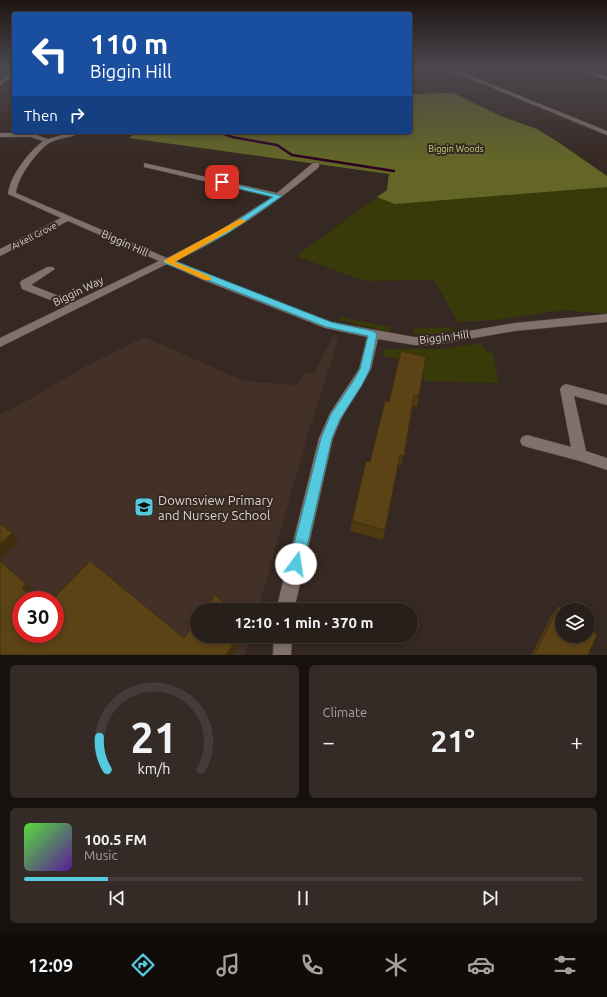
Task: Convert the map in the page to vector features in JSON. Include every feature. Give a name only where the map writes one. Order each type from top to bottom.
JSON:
[{"type":"street","points":[[522,99],[607,133]]},
{"type":"street","points":[[0,135],[30,135],[43,138],[48,141],[73,134]]},
{"type":"street","name":"Biggin Hill","points":[[48,141],[31,157],[11,192],[16,196],[167,261],[329,325],[409,340],[434,340],[514,327],[607,318]]},
{"type":"street","points":[[147,165],[279,196]]},
{"type":"street","name":"Biggin Way","points":[[0,343],[167,261],[175,259],[225,231],[279,196],[316,165]]},
{"type":"street","name":"Arkell Grove","points":[[0,253],[68,218]]},
{"type":"street","points":[[50,269],[25,283],[26,287],[75,306]]},
{"type":"street","points":[[287,603],[326,438],[335,417],[365,369],[373,334]]},
{"type":"street","points":[[580,455],[566,389],[607,400]]},
{"type":"street","points":[[527,441],[607,464]]},
{"type":"street","points":[[282,655],[283,643]]},
{"type":"shaded area","name":"Downsview Primary and Nursery School","points":[[334,334],[339,336],[306,441],[260,603],[190,603],[190,643],[249,643],[245,655],[0,655],[0,414],[21,404],[81,369],[145,337],[244,381],[296,385],[306,372],[314,374]]},
{"type":"green space","points":[[412,99],[465,99],[503,117],[537,129],[607,176],[607,314],[564,310],[495,320],[458,322],[434,280],[365,281],[296,256],[387,190],[389,174],[129,138],[134,134],[412,134]]},
{"type":"green space","name":"Biggin Woods","points":[[412,99],[465,99],[503,117],[537,129],[607,176],[607,187],[395,204],[377,197],[387,190],[389,174],[129,138],[134,134],[412,134]]},
{"type":"green space","points":[[340,317],[390,327],[390,332],[339,320]]},
{"type":"green space","points":[[450,327],[452,331],[437,334],[415,334],[413,329]]},
{"type":"green space","points":[[480,343],[487,351],[493,354],[499,383],[424,381],[424,364],[382,356],[384,351],[388,349],[442,349]]},
{"type":"building","points":[[401,351],[426,357],[419,396],[414,395],[404,456],[400,455],[385,530],[352,521],[366,461],[370,462],[385,401],[389,402]]},
{"type":"building","points":[[0,523],[12,533],[0,544]]},
{"type":"building","points":[[0,561],[26,584],[22,588],[25,591],[12,591],[12,643],[64,643],[64,591],[61,591],[90,561],[184,638],[190,629],[190,643],[234,643],[226,655],[0,655]]},
{"type":"building","points":[[215,595],[225,603],[209,603]]},
{"type":"building","points":[[555,614],[555,643],[593,643],[588,655],[534,655]]},
{"type":"waterway","points":[[224,134],[232,137],[277,145],[292,155],[394,171]]},
{"type":"slow traffic","points":[[208,279],[167,261],[175,259],[242,221]]},
{"type":"place","name":"Downsview Primary and Nursery School","points":[[144,507]]},
{"type":"route","points":[[222,182],[279,196],[225,231],[175,259],[167,261],[206,278],[329,325],[373,334],[365,369],[335,417],[326,438],[296,564]]}]
